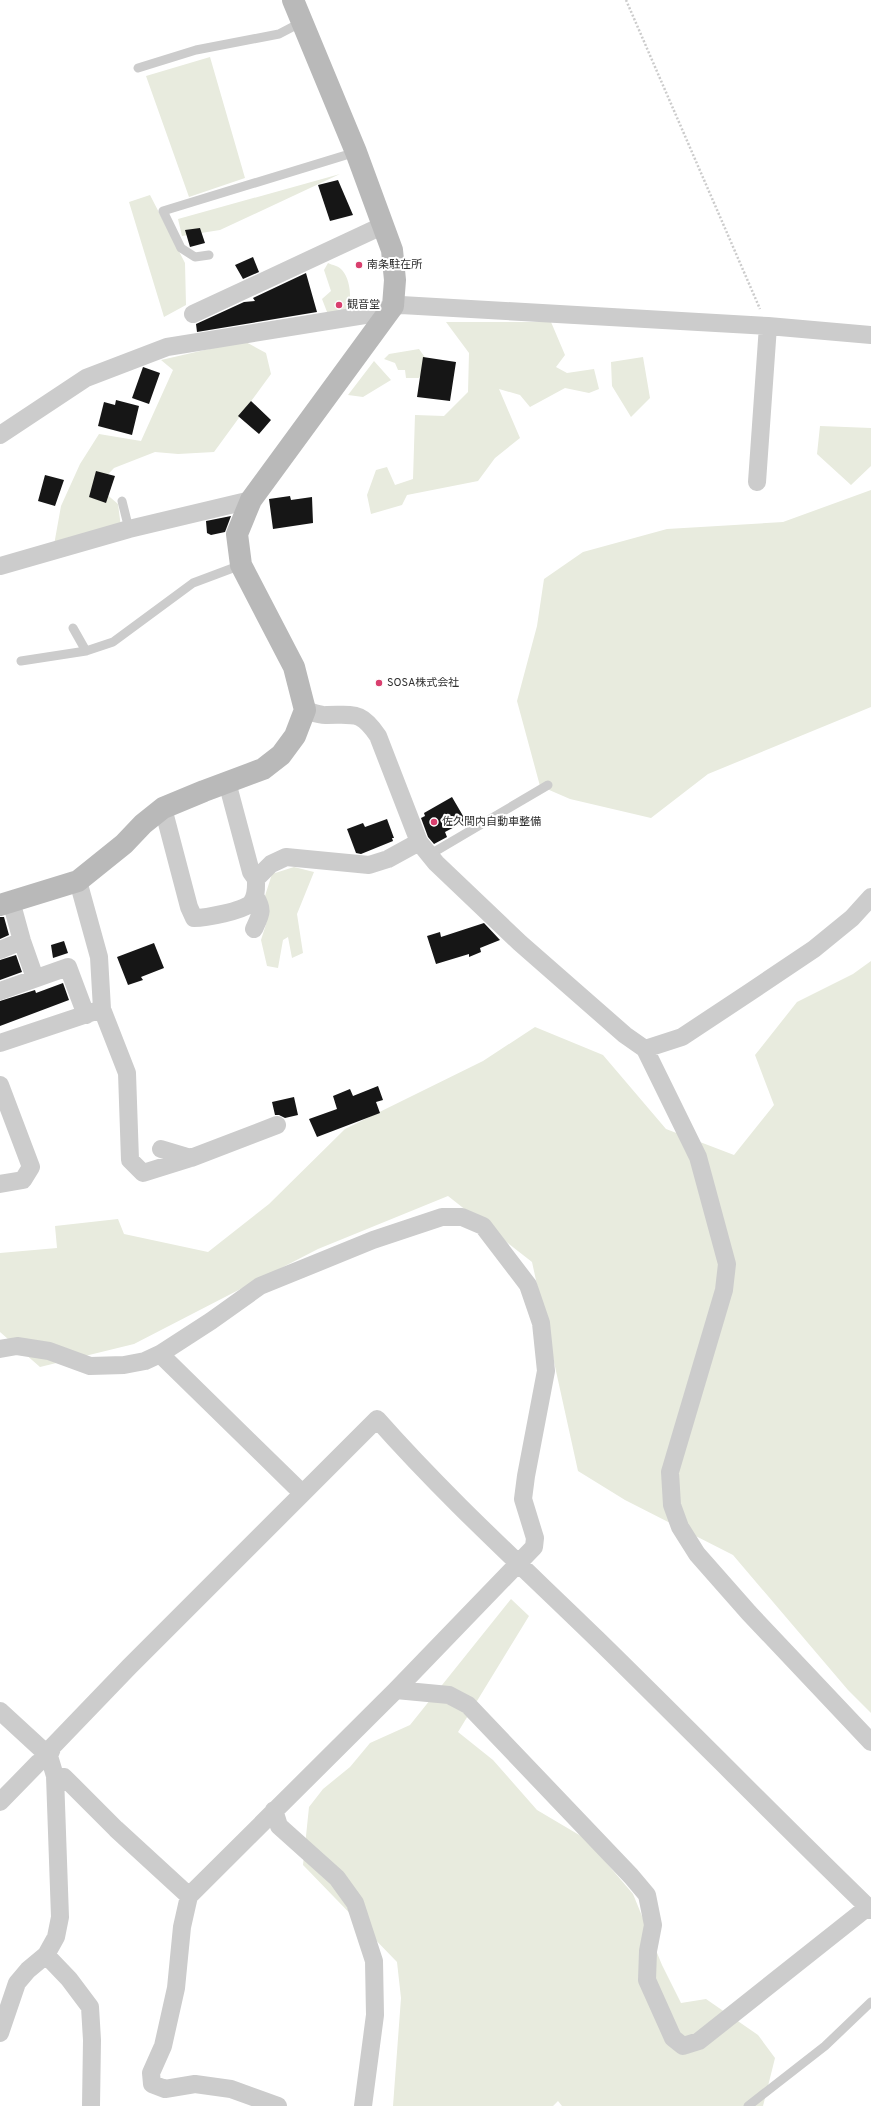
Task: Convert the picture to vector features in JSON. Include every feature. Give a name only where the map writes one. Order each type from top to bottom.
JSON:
[{"type":"street","points":[[35,978],[22,941],[6,903],[78,882],[124,844],[143,824],[163,808],[263,769],[281,755],[295,736],[305,710],[294,667],[241,565],[238,534],[250,500],[393,306],[395,280],[392,250],[384,225],[356,152],[293,0]]},
{"type":"street","points":[[193,314],[384,225]]},
{"type":"street","points":[[0,435],[86,378],[167,347],[371,314],[401,304],[768,326],[871,335]]},
{"type":"street","points":[[758,482],[768,326]]},
{"type":"street","points":[[0,566],[129,529],[250,500]]},
{"type":"street","points":[[305,710],[325,716],[347,714],[369,722],[378,736],[424,849],[448,875],[520,943],[624,1035],[645,1049],[698,1157],[727,1264],[724,1290],[670,1472],[672,1505],[680,1527],[697,1554],[749,1613],[871,1742]]},
{"type":"street","points":[[228,782],[261,906],[260,915],[254,929]]},
{"type":"street","points":[[163,808],[189,907],[194,918],[202,918],[242,908],[250,903],[256,888],[271,864],[286,858],[369,865],[424,849]]},
{"type":"street","points":[[78,882],[99,957],[102,1009],[126,1074],[130,1160],[143,1174],[191,1158],[277,1125]]},
{"type":"street","points":[[645,1049],[682,1037],[750,992],[814,948],[852,918],[871,897]]},
{"type":"street","points":[[0,950],[22,941]]},
{"type":"street","points":[[0,991],[68,967],[86,1015]]},
{"type":"street","points":[[0,1043],[102,1009]]},
{"type":"street","points":[[0,1085],[31,1166],[23,1180],[0,1184]]},
{"type":"street","points":[[161,1149],[191,1158]]},
{"type":"street","points":[[0,1349],[16,1346],[49,1351],[90,1366],[124,1365],[144,1361],[160,1354],[211,1321],[260,1286],[373,1240],[442,1217],[462,1217],[483,1226],[528,1285],[541,1323],[546,1371],[523,1499],[535,1538],[534,1547],[396,1690],[189,1896],[182,1927],[176,1988],[164,2046],[152,2072],[152,2084],[165,2089],[195,2084],[231,2089],[278,2106]]},
{"type":"street","points":[[160,1354],[302,1493]]},
{"type":"street","points":[[0,1802],[38,1763],[49,1756],[54,1746],[123,1673],[377,1419],[404,1450],[870,1908],[699,2041],[683,2046],[673,2038],[647,1980],[648,1951],[653,1925],[647,1895],[631,1876],[468,1705],[449,1695],[396,1690]]},
{"type":"street","points":[[0,1711],[49,1756],[55,1776],[60,1917],[56,1937],[46,1955],[28,1970],[17,1983],[0,2033]]},
{"type":"street","points":[[55,1776],[64,1777],[116,1829],[189,1896]]},
{"type":"street","points":[[274,1810],[279,1826],[336,1878],[355,1902],[374,1961],[375,2015],[363,2106]]},
{"type":"street","points":[[46,1955],[70,1979],[90,2007],[92,2040],[91,2106]]},
{"type":"lane","points":[[138,68],[196,50],[279,34],[302,22]]},
{"type":"lane","points":[[209,255],[195,257],[182,248],[163,211],[356,152]]},
{"type":"lane","points":[[122,500],[129,529]]},
{"type":"lane","points":[[21,661],[86,652],[113,642],[193,583],[241,565]]},
{"type":"lane","points":[[73,628],[86,652]]},
{"type":"lane","points":[[424,849],[548,785]]},
{"type":"lane","points":[[748,2106],[825,2046],[871,2002]]},
{"type":"path","points":[[626,0],[768,326]]},
{"type":"shaded area","points":[[210,57],[245,178],[189,197],[146,76]]},
{"type":"shaded area","points":[[340,174],[220,230],[182,236],[178,219]]},
{"type":"shaded area","points":[[150,195],[185,263],[186,305],[164,317],[129,202]]},
{"type":"shaded area","points":[[328,263],[341,269],[348,280],[350,304],[348,315],[329,317],[322,299],[331,291],[324,270]]},
{"type":"shaded area","points":[[446,322],[551,322],[565,355],[556,367],[567,373],[594,369],[599,389],[589,393],[565,388],[530,407],[520,395],[499,389],[520,438],[495,458],[478,481],[407,495],[402,505],[371,514],[367,495],[376,470],[387,467],[395,485],[413,479],[415,415],[444,416],[468,392],[469,353]]},
{"type":"shaded area","points":[[244,341],[266,353],[271,374],[214,452],[178,454],[155,452],[114,468],[97,486],[118,504],[121,527],[54,545],[61,506],[80,464],[99,434],[141,441],[173,370],[161,360]]},
{"type":"shaded area","points":[[419,349],[429,363],[419,378],[406,378],[405,370],[398,370],[395,363],[384,359],[389,354]]},
{"type":"shaded area","points":[[643,357],[650,398],[631,417],[612,386],[611,362]]},
{"type":"shaded area","points":[[374,361],[391,380],[363,397],[348,395]]},
{"type":"shaded area","points":[[820,426],[871,428],[871,466],[851,485],[817,454]]},
{"type":"shaded area","points":[[871,490],[871,707],[708,774],[651,818],[570,799],[540,786],[517,701],[537,626],[544,579],[583,552],[667,529],[783,522]]},
{"type":"shaded area","points":[[294,867],[314,872],[297,914],[303,953],[292,958],[288,937],[283,940],[278,968],[267,966],[261,940],[267,921],[263,902],[272,874]]},
{"type":"shaded area","points":[[871,961],[871,1713],[848,1690],[733,1555],[625,1500],[578,1471],[532,1262],[448,1196],[318,1249],[134,1344],[40,1367],[0,1332],[0,1253],[57,1248],[55,1226],[118,1219],[124,1234],[208,1252],[269,1204],[345,1129],[483,1061],[535,1027],[603,1055],[666,1129],[734,1155],[774,1105],[755,1055],[797,1002],[853,974]]},
{"type":"shaded area","points":[[511,1599],[529,1616],[458,1732],[493,1760],[537,1810],[586,1839],[633,1894],[662,1965],[681,2003],[706,1999],[758,2035],[775,2058],[763,2106],[562,2106],[558,2101],[553,2106],[393,2106],[401,1998],[397,1962],[303,1865],[309,1807],[323,1789],[350,1767],[370,1743],[410,1725]]},
{"type":"building","points":[[338,180],[353,215],[330,221],[318,185]]},
{"type":"building","points":[[200,228],[205,243],[190,247],[185,230]]},
{"type":"building","points":[[253,257],[259,272],[243,279],[235,265]]},
{"type":"building","points":[[306,273],[317,312],[197,332],[196,324],[244,302],[255,301],[253,298]]},
{"type":"building","points":[[423,357],[456,362],[450,401],[417,397]]},
{"type":"building","points":[[143,367],[160,373],[149,404],[132,398]]},
{"type":"building","points":[[116,400],[139,406],[132,435],[98,426],[104,402],[115,405]]},
{"type":"building","points":[[251,401],[271,420],[259,434],[238,416]]},
{"type":"building","points":[[96,471],[115,476],[106,503],[89,497]]},
{"type":"building","points":[[45,475],[64,480],[55,506],[38,501]]},
{"type":"building","points":[[290,496],[291,500],[312,497],[313,523],[273,529],[269,499]]},
{"type":"building","points":[[231,516],[225,532],[211,535],[207,533],[206,521]]},
{"type":"building","points":[[452,797],[466,821],[445,832],[447,837],[434,844],[428,837],[421,818],[425,816],[424,813]]},
{"type":"building","points":[[387,819],[394,838],[392,838],[393,841],[361,854],[356,853],[347,829],[363,823],[365,827]]},
{"type":"building","points":[[0,917],[4,917],[9,935],[0,939]]},
{"type":"building","points":[[484,923],[500,940],[480,948],[481,952],[469,957],[469,954],[436,964],[427,936],[440,932],[441,937]]},
{"type":"building","points":[[64,941],[68,953],[53,958],[51,945]]},
{"type":"building","points":[[154,943],[164,968],[141,977],[143,980],[128,985],[117,957]]},
{"type":"building","points":[[16,955],[22,972],[0,980],[0,960]]},
{"type":"building","points":[[63,983],[69,1000],[0,1026],[0,1001],[35,990],[36,993]]},
{"type":"building","points":[[378,1086],[383,1100],[376,1102],[380,1113],[317,1137],[309,1119],[337,1109],[333,1096],[350,1089],[353,1096]]},
{"type":"building","points":[[294,1097],[298,1115],[285,1118],[275,1115],[272,1102]]},
{"type":"place","name":"南条駐在所","points":[[359,265]]},
{"type":"place","name":"観音堂","points":[[339,305]]},
{"type":"place","name":"SOSA株式会社","points":[[379,683]]},
{"type":"place","name":"佐久間内自動車整備","points":[[434,822]]}]
